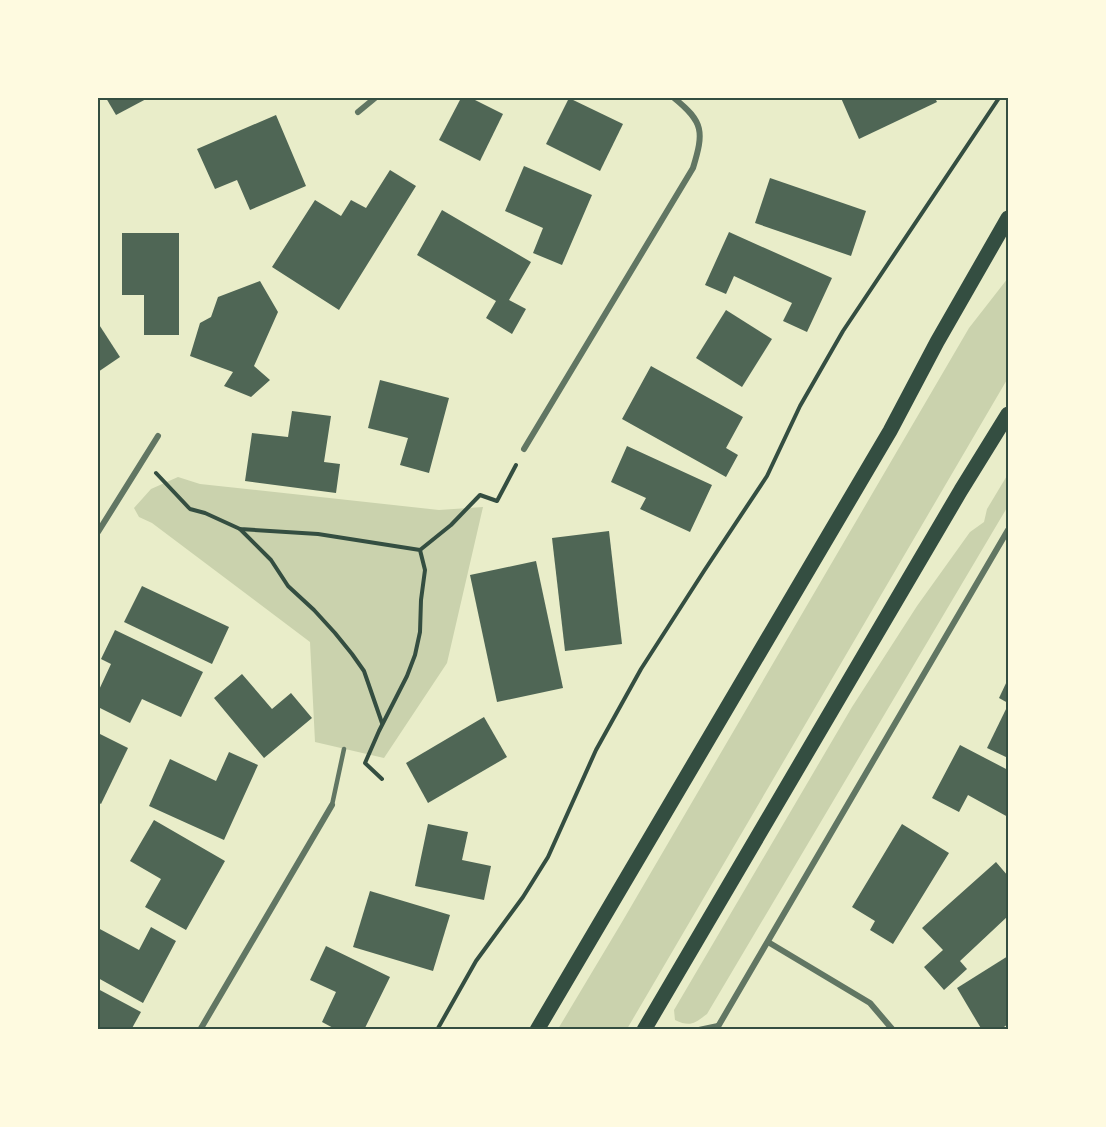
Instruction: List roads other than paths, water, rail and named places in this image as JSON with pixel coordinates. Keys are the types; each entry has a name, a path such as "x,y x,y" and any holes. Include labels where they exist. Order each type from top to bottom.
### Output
{"main road":[{"path":"537,1029 884,441 1008,218"},
{"path":"644,1029 1008,414"}],"street":[{"path":"358,112 375,98"},
{"path":"524,449 693,168 700,146 699,126 687,109 674,98"},
{"path":"98,532 158,436"},
{"path":"699,1029 717,1028 1008,530"},
{"path":"200,1029 332,805"},
{"path":"768,942 870,1003 893,1029"}],"lane":[{"path":"332,805 344,749"}]}
